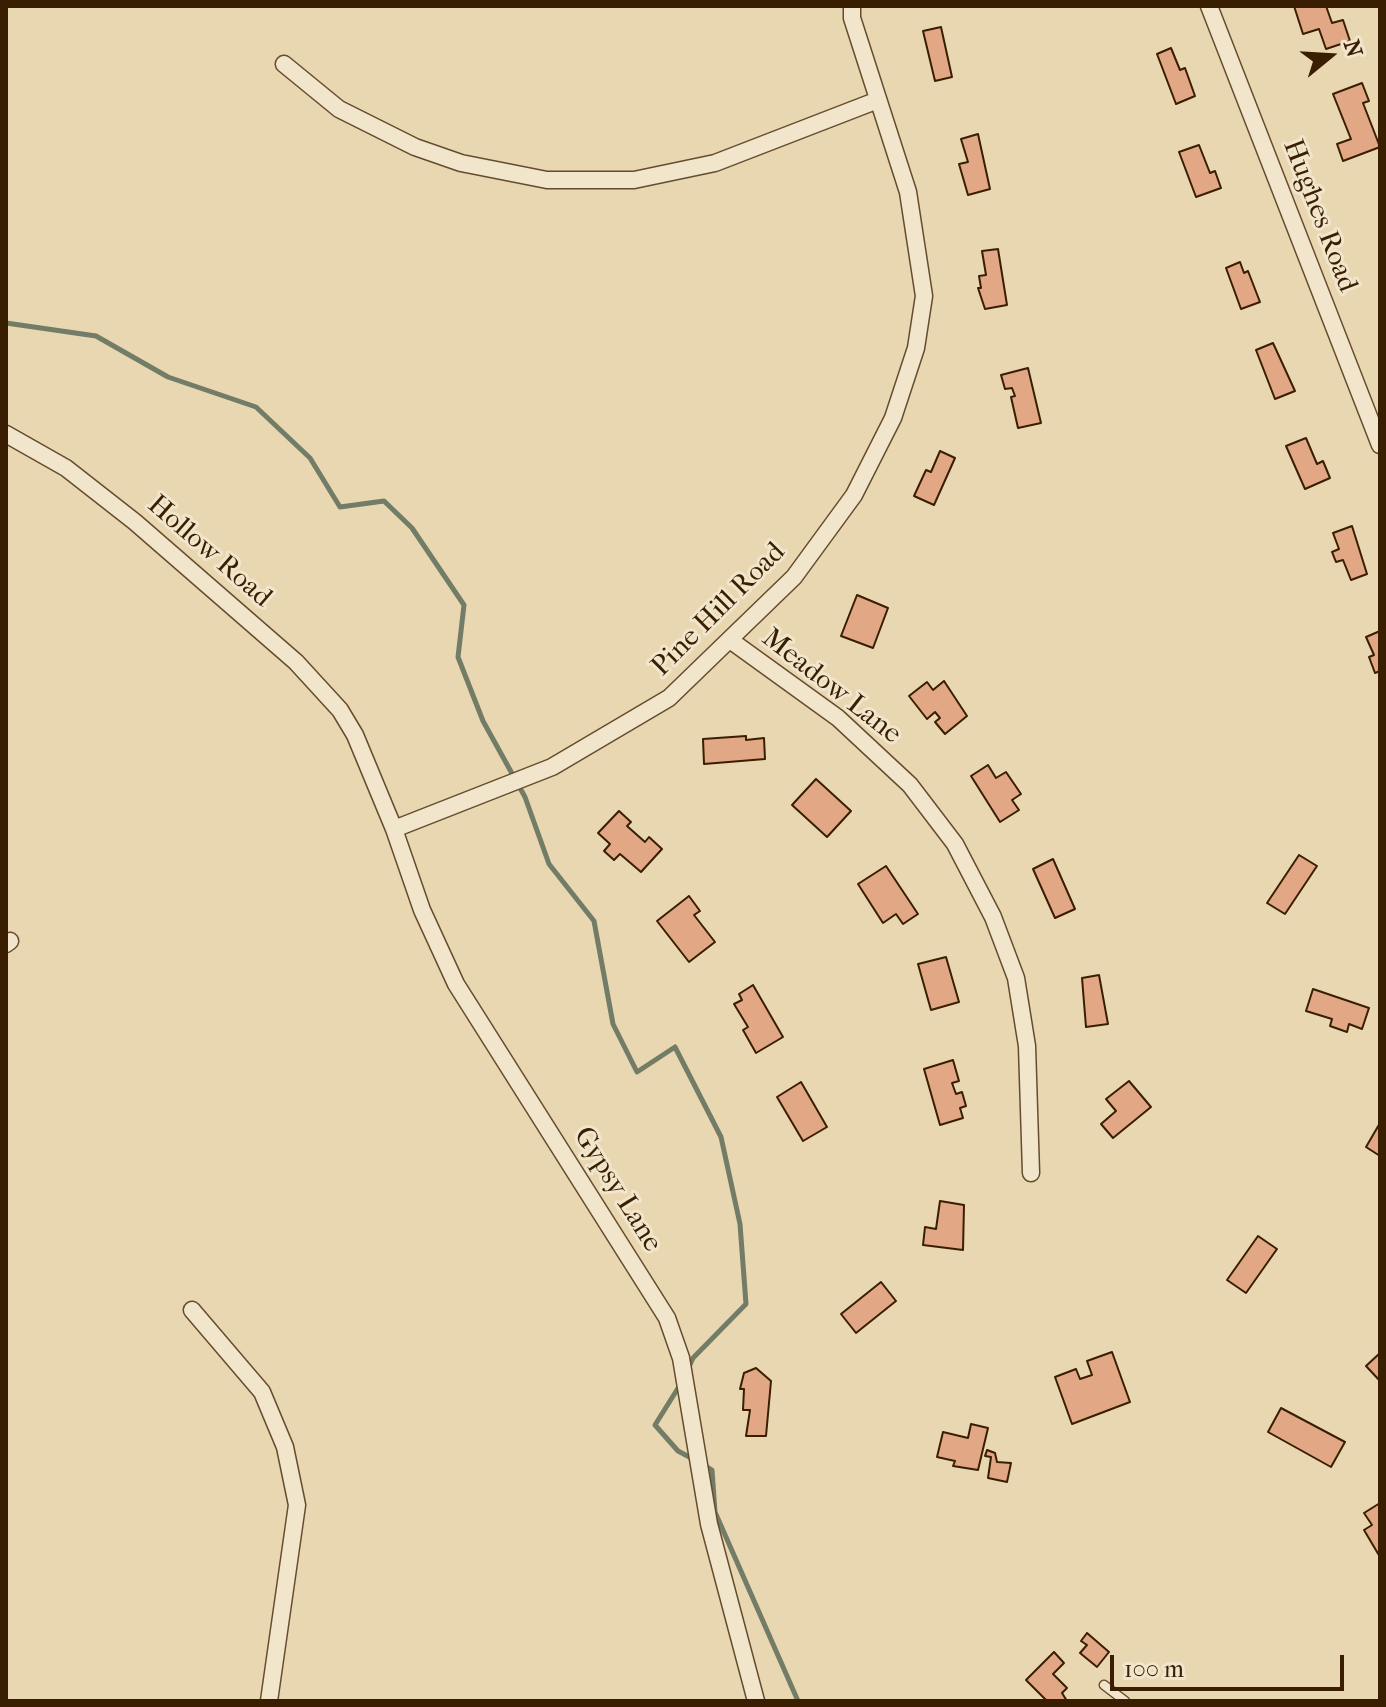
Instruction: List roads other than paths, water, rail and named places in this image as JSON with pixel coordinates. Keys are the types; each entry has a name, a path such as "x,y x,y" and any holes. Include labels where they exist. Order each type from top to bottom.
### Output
{"street":[{"name":"Pine Hill Road","path":"394,829 552,767 669,698 794,577 854,495 893,418 916,348 924,296 908,192 852,18 852,6"},
{"name":"Hughes Road","path":"1209,6 1380,445"},
{"path":"284,64 339,109 415,147 461,163 547,180 634,180 691,169 763,147 878,100"},
{"name":"Hollow Road","path":"6,434 66,468 135,522 296,662 340,710 355,735"},
{"name":"Meadow Lane","path":"730,640 838,718 910,785 955,844 993,917 1016,978 1027,1046 1031,1173"},
{"name":"Gypsy Lane","path":"355,735 394,829 422,910 456,984 667,1318 681,1358 709,1524 756,1701"},
{"path":"192,1310 262,1392 285,1447 297,1505 269,1701"}],"lane":[{"path":"1104,1685 1125,1701"}],"waterway":[{"path":"6,323 96,336 168,377 256,407 310,458 340,507 384,501 412,528 464,605 458,657 483,721 525,797 549,864 594,921 613,1024 637,1072 675,1047 721,1137 740,1224 746,1304 693,1358 688,1369"},
{"path":"680,1385 655,1425 678,1451 695,1460"},
{"path":"704,1465 712,1470 715,1512 798,1701"}]}
